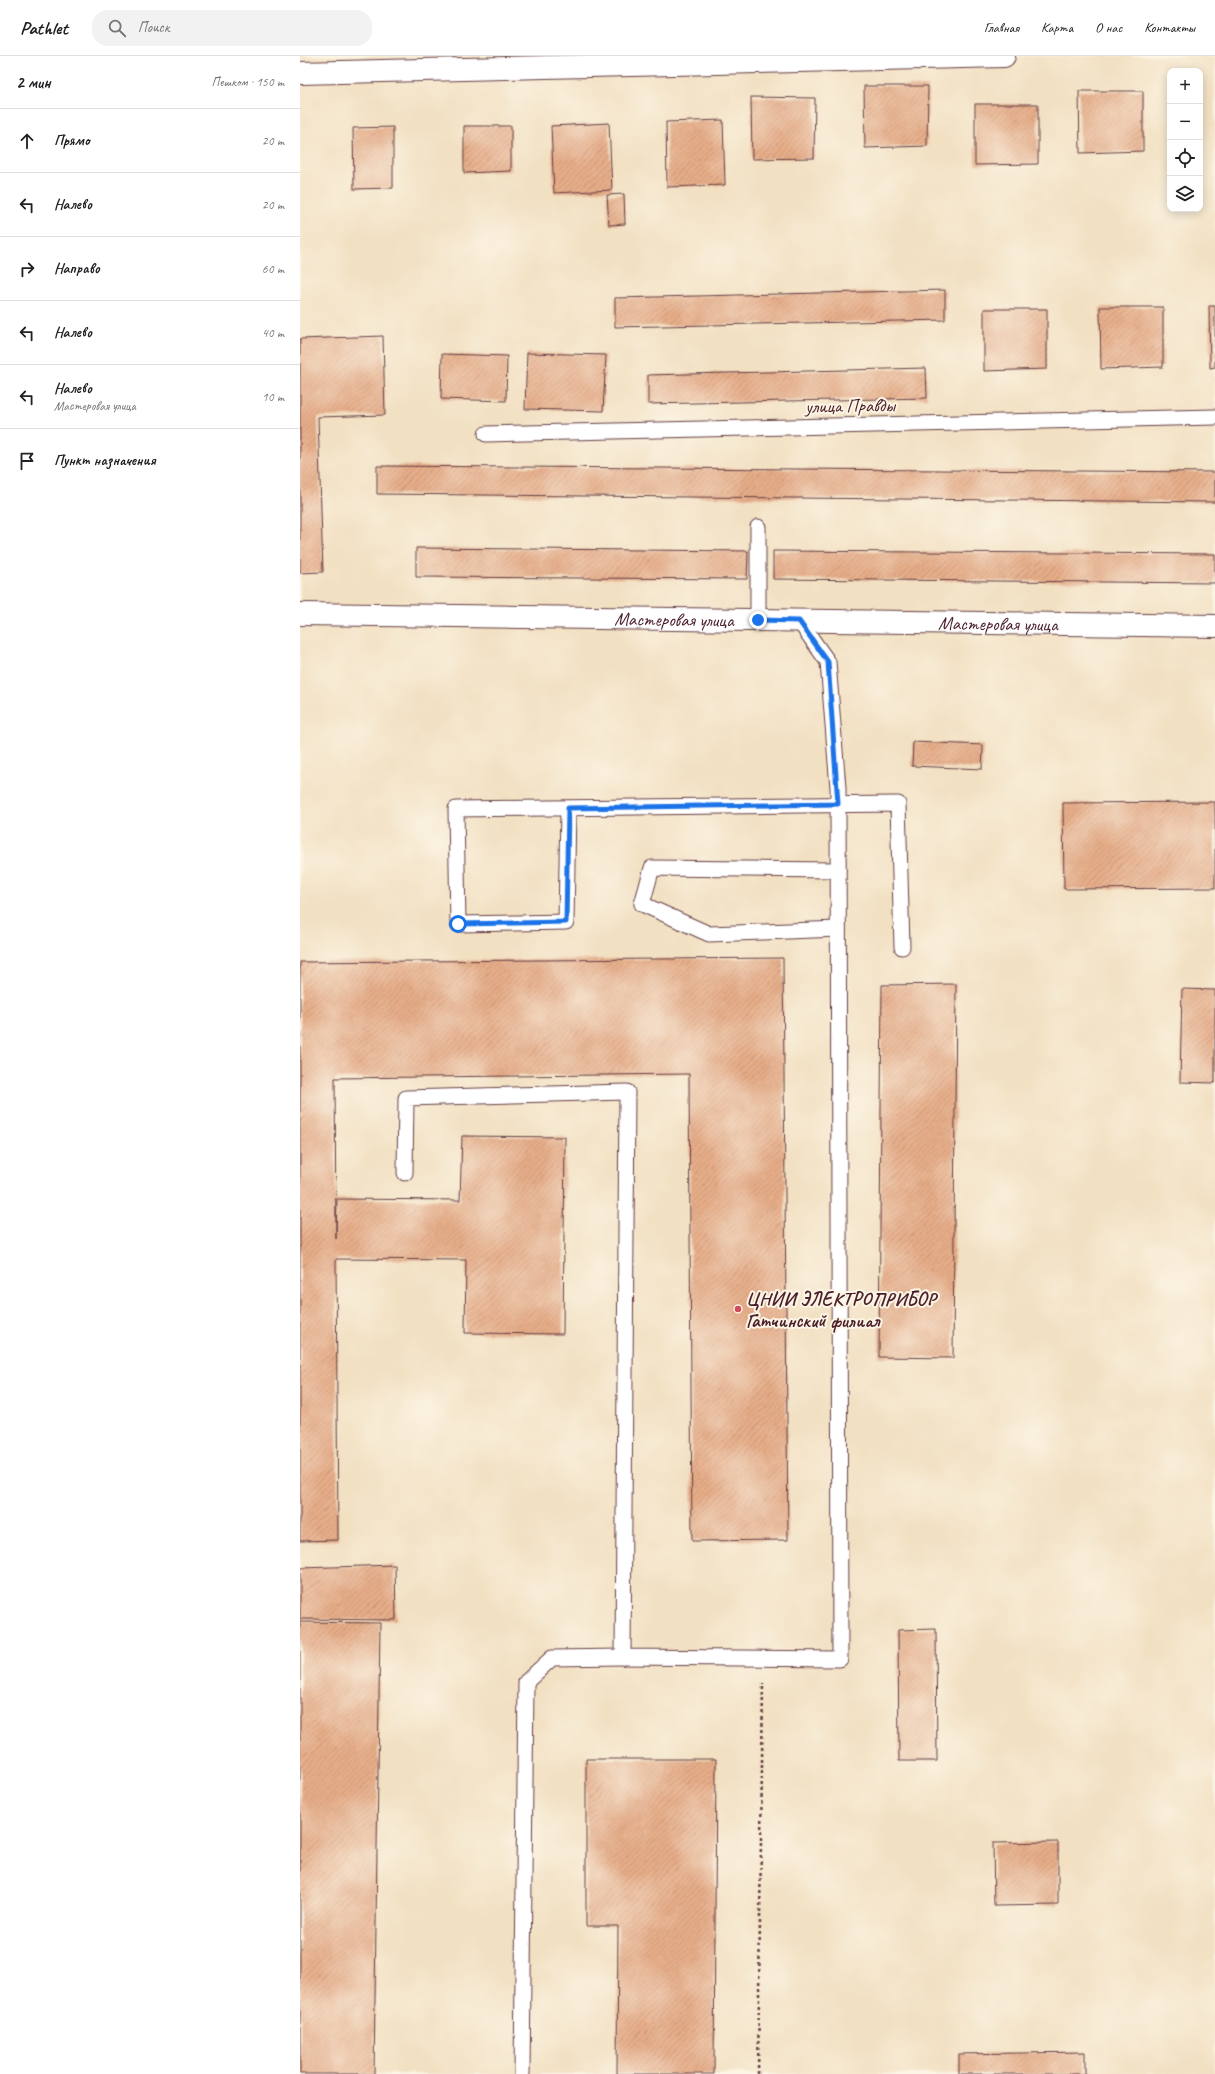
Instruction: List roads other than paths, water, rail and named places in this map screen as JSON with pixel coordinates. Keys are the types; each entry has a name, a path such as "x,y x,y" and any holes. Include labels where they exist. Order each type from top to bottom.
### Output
{"street":[{"path":"300,73 1004,56"},
{"name":"Мастеровая улица","path":"300,614 1215,626"}],"lane":[{"name":"улица Правды","path":"486,434 1215,417"},
{"path":"758,527 758,620"},
{"path":"522,2074 526,1682 552,1658 840,1658 838,804 828,662 799,621"},
{"path":"568,808 566,922 458,924 456,809 898,804 902,947"},
{"path":"838,870 652,868 642,904 709,934 838,929"},
{"path":"405,1173 406,1098 627,1092 623,1657"}],"place":[{"name":"ЦНИИ ЭЛЕКТРОПРИБОР Гатчинский филиал","path":"738,1309"}]}
